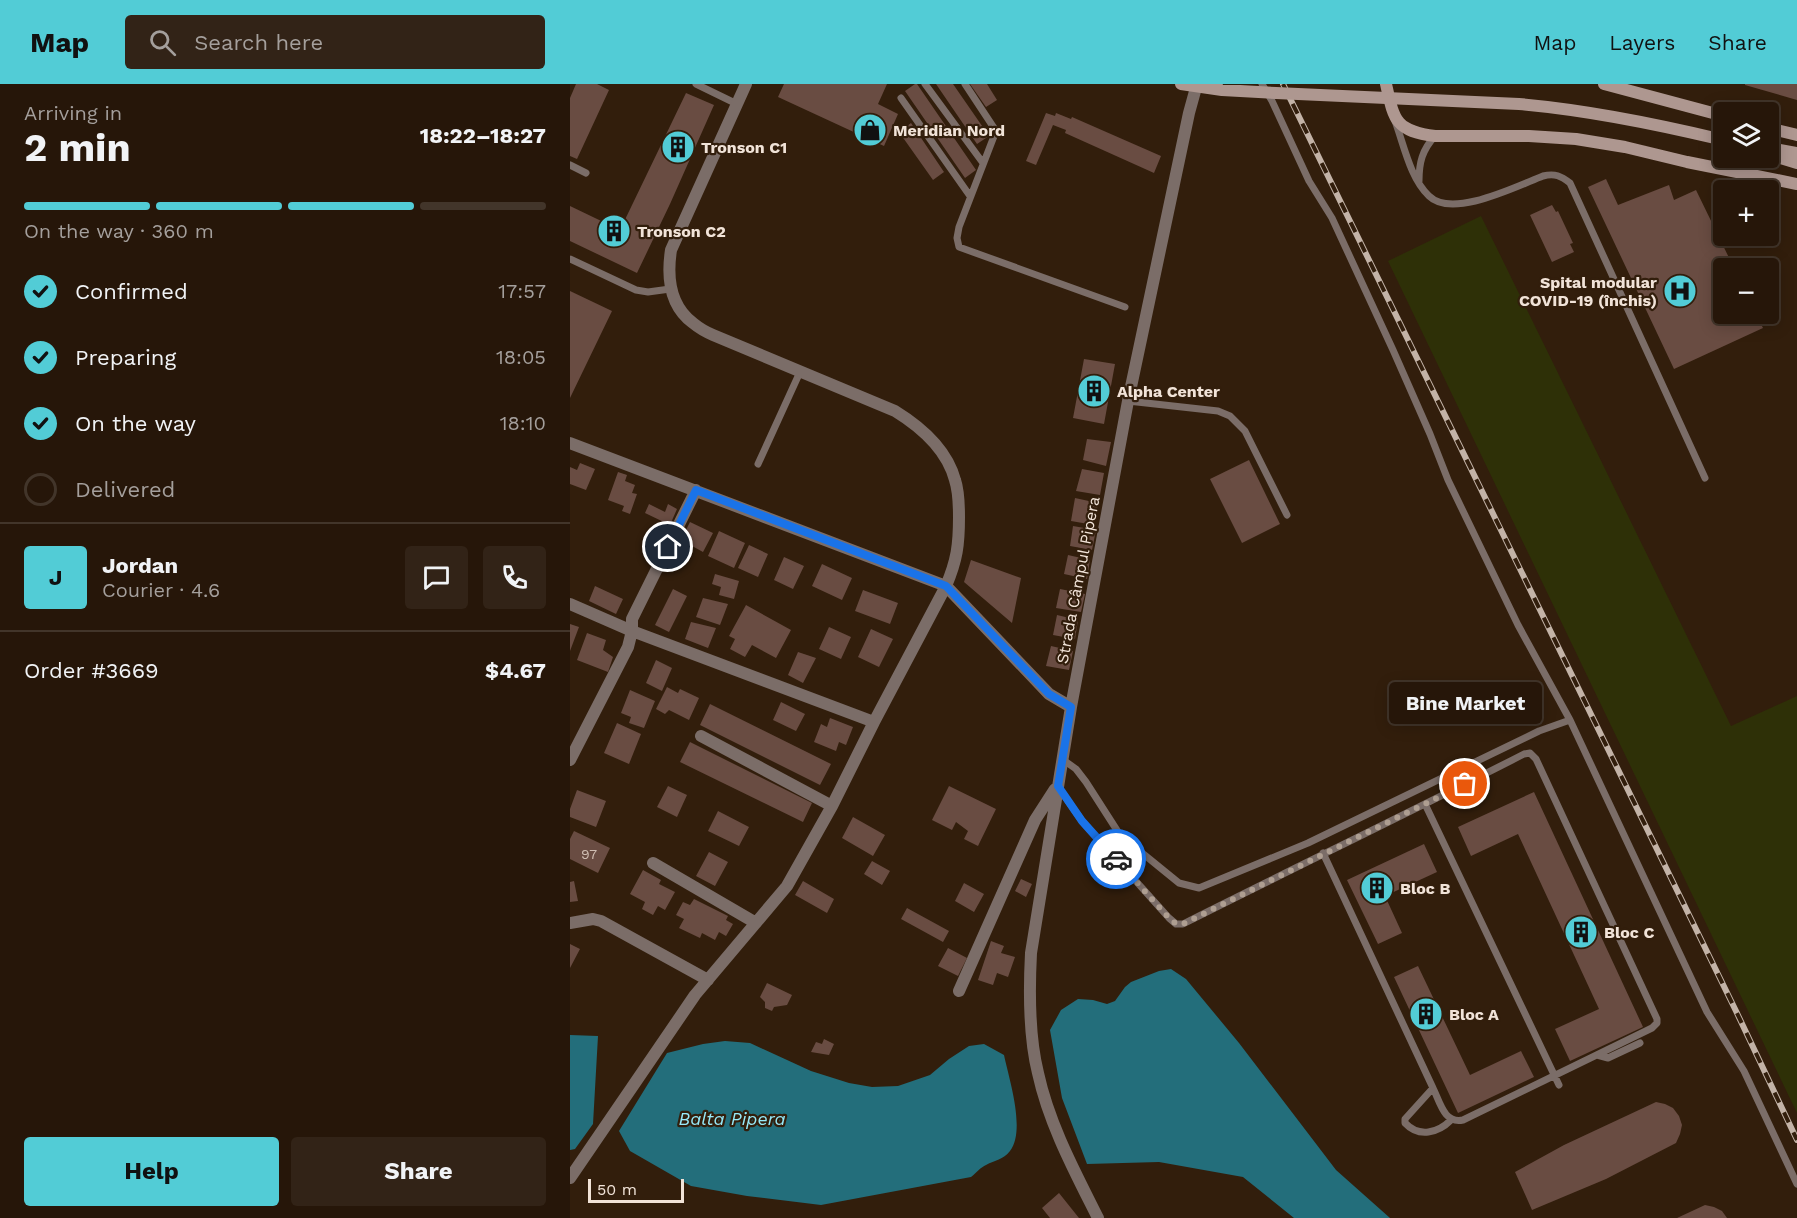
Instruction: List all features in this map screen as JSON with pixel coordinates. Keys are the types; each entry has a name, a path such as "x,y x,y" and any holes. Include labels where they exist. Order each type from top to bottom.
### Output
{"main road":[{"path":"1181,84 1222,90 1559,107 1628,118 1713,138"},
{"path":"1386,84 1393,116 1409,130 1424,135 1529,136 1576,140 1625,147 1797,184"},
{"path":"1604,84 1713,113"},
{"path":"1779,131 1797,135"},
{"path":"1779,150 1797,153"},
{"path":"1779,157 1797,163"}],"street":[{"path":"570,1178 671,1028 787,886 832,806 946,586 955,564 959,540 956,480 945,458 915,423 896,411 713,335 691,323 677,306 670,289 668,270 671,250 746,84"},
{"name":"Strada Câmpul Pipera","path":"1098,1218 1061,1142 1037,1072 1030,973 1062,759 1128,401 1197,84"},
{"path":"570,443 946,586 1049,694 1071,707"},
{"path":"570,760 628,647 632,619 696,490"},
{"path":"570,604 632,631 874,723"},
{"path":"702,736 832,806"},
{"path":"959,991 1035,819 1058,786"},
{"path":"653,863 756,923"},
{"path":"570,923 593,919 602,921 708,980"}],"lane":[{"path":"696,84 737,104"},
{"path":"925,84 983,163"},
{"path":"964,84 996,130 957,232 959,247 1125,306"},
{"path":"1262,84 1272,100 1309,181 1326,206 1430,434 1448,480 1518,625 1570,720 1707,1012 1744,1071 1797,1184"},
{"path":"901,98 970,196"},
{"path":"1393,116 1419,183 1431,199 1448,205 1476,201 1553,174 1570,183 1705,478"},
{"path":"1419,183 1422,155 1435,136"},
{"path":"570,165 586,173"},
{"path":"570,259 636,290 648,292 670,289"},
{"path":"758,464 800,372"},
{"path":"1128,401 1218,411 1230,416 1245,431 1287,515"},
{"path":"1062,759 1076,769 1086,782 1120,835 1179,883 1199,888 1308,843 1539,731 1570,720"},
{"path":"1058,786 1082,821 1169,918 1176,924 1183,924 1323,853 1530,753 1536,759 1658,1023 1652,1028 1463,1120 1451,1120 1433,1088 1323,853"},
{"path":"1425,804 1559,1085"},
{"path":"1597,1055 1608,1058 1640,1043"},
{"path":"1433,1088 1405,1119 1405,1123 1420,1133 1442,1129 1451,1120"}],"shaded area":[{"path":"1481,216 1731,726 1797,696 1797,1113 1388,261"}],"water":[{"path":"1171,969 1186,979 1239,1043 1336,1170 1390,1218 1294,1218 1243,1177 1159,1162 1087,1164 1062,1098 1050,1030 1061,1010 1078,999 1107,1004 1115,1001 1131,982 1159,971"},
{"path":"570,1035 598,1036 593,1124 575,1149 570,1150"},
{"name":"Balta Pipera","path":"725,1041 750,1043 811,1071 849,1083 872,1087 898,1086 930,1075 969,1046 984,1044 1004,1055 1015,1104 1017,1131 1015,1142 1005,1156 984,1166 971,1177 821,1205 691,1186 630,1151 619,1131 667,1053"}],"building":[{"path":"576,84 597,84 609,90 577,159 570,156 570,98"},
{"name":"Meridian Nord","path":"784,84 887,84 878,104 898,114 884,146 778,97"},
{"path":"915,84 976,170 965,178 905,91"},
{"path":"936,84 953,84 989,136 977,144"},
{"path":"970,84 987,84 997,100 986,107"},
{"path":"1797,84 1797,100 1745,85"},
{"path":"686,93 714,105 637,273 570,241 570,206 620,230"},
{"path":"1046,113 1055,116 1056,113 1071,119 1072,117 1161,156 1154,173 1065,133 1066,130 1053,125 1036,165 1026,161"},
{"path":"911,123 944,172 933,180 899,132"},
{"name":"Spital modular COVID-19 (închis)","path":"1606,179 1618,205 1669,185 1674,200 1696,190 1713,225 1713,246 1723,246 1729,258 1713,258 1713,324 1761,324 1763,328 1674,369 1588,187"},
{"path":"1552,205 1556,212 1558,211 1573,243 1570,244 1574,252 1552,262 1530,215"},
{"path":"570,291 612,311 570,398"},
{"name":"Alpha Center","path":"1084,359 1115,364 1104,424 1073,418"},
{"path":"1087,439 1111,442 1106,466 1083,460"},
{"path":"1249,460 1280,524 1242,543 1210,479"},
{"path":"580,463 595,469 586,490 570,484 570,467 577,470"},
{"path":"1082,469 1104,473 1100,495 1076,491"},
{"path":"618,472 627,475 625,481 635,485 632,493 637,494 630,514 622,511 624,506 608,500"},
{"path":"1075,498 1098,503 1094,525 1071,521"},
{"path":"649,504 665,512 668,504 677,509 670,525 645,513"},
{"path":"690,522 713,533 703,552 681,540"},
{"path":"1073,526 1096,530 1092,550 1070,546"},
{"path":"719,531 745,543 734,568 708,556"},
{"path":"749,545 768,554 758,577 738,568"},
{"path":"1068,555 1090,560 1087,579 1064,574"},
{"path":"784,557 804,566 793,589 774,580"},
{"path":"971,560 1021,578 1012,623 964,582"},
{"path":"822,564 852,578 842,600 812,586"},
{"path":"715,574 739,581 734,599 719,595 721,587 712,584"},
{"path":"595,586 623,599 616,614 589,601"},
{"path":"673,589 687,596 669,632 655,625"},
{"path":"1060,589 1085,594 1081,612 1056,608"},
{"path":"863,590 898,603 890,624 855,611"},
{"path":"703,598 728,604 720,625 696,617"},
{"path":"746,605 791,630 776,658 752,645 745,657 730,649 735,639 729,636"},
{"path":"1057,615 1078,620 1075,639 1053,635"},
{"path":"691,622 716,628 708,648 685,639"},
{"path":"570,624 579,627 570,651"},
{"path":"829,627 851,637 841,659 819,649"},
{"path":"871,629 893,639 879,667 858,657"},
{"path":"587,633 606,640 603,650 613,657 608,672 577,660"},
{"path":"1051,646 1073,651 1069,670 1046,666"},
{"path":"798,652 816,658 803,683 788,675"},
{"path":"656,660 672,668 662,691 646,683"},
{"path":"667,687 678,693 680,689 699,698 689,720 669,710 665,714 656,709"},
{"path":"630,690 655,701 644,728 629,723 631,717 621,713"},
{"path":"781,702 805,714 796,731 773,720"},
{"path":"710,704 831,764 820,785 700,725"},
{"path":"830,718 853,727 846,745 839,742 836,751 814,742 821,724 827,727"},
{"path":"617,723 641,734 629,764 604,753"},
{"path":"690,742 812,803 803,822 680,762"},
{"path":"668,786 687,795 677,817 657,807"},
{"path":"949,786 996,809 978,846 964,839 968,831 956,822 952,830 932,820"},
{"path":"577,790 606,801 596,827 570,817 570,809"},
{"name":"Bloc C","path":"1534,792 1643,1027 1570,1061 1555,1029 1599,1009 1518,834 1471,856 1458,827"},
{"path":"718,811 749,827 739,846 708,831"},
{"path":"853,817 885,835 873,856 842,838"},
{"path":"574,831 610,848 598,873 570,859 570,839"},
{"name":"Bloc B","path":"1424,844 1437,872 1385,896 1402,933 1378,944 1347,880"},
{"path":"709,852 728,862 715,886 696,876"},
{"path":"872,861 890,871 882,885 864,874"},
{"path":"643,870 661,880 659,884 675,892 665,910 658,906 653,915 642,909 645,902 630,894"},
{"path":"1021,879 1032,884 1026,897 1015,891"},
{"path":"574,881 578,901 570,902 570,882"},
{"path":"803,881 834,899 827,913 795,895"},
{"path":"964,883 984,894 974,912 955,901"},
{"path":"694,899 728,916 726,920 733,924 726,936 719,932 715,940 702,933 700,938 679,928 684,919 676,915 683,902 690,905"},
{"path":"907,908 949,931 943,942 901,919"},
{"path":"991,941 1004,946 1001,953 1015,957 1008,977 997,973 993,985 978,980"},
{"path":"570,944 580,949 570,968"},
{"path":"948,948 967,958 958,976 938,966"},
{"name":"Bloc A","path":"1418,966 1470,1075 1521,1051 1534,1077 1458,1113 1394,977"},
{"path":"767,983 792,995 787,1005 774,1007 772,1011 765,1008 765,1002 760,997"},
{"path":"824,1039 834,1044 829,1055 811,1052 816,1042 822,1044"},
{"path":"1656,1102 1673,1108 1679,1116 1682,1125 1676,1143 1606,1179 1532,1210 1515,1172 1564,1145"},
{"path":"1059,1193 1079,1218 1050,1218 1042,1208"},
{"path":"1705,1205 1722,1211 1727,1218 1677,1218"}],"railway":[{"path":"1283,84 1797,1140"}],"way so far":[{"path":"1116,859 1169,918 1176,924 1183,924 1465,784"}],"place":[{"name":"Meridian Nord","path":"870,130"},
{"name":"Tronson C1","path":"678,147"},
{"name":"Tronson C2","path":"614,231"},
{"name":"Spital modular COVID-19 (închis)","path":"1680,291"},
{"name":"Alpha Center","path":"1094,391"},
{"name":"Bine Market","path":"1465,784"},
{"name":"Bloc B","path":"1377,888"},
{"name":"Bloc C","path":"1581,932"},
{"name":"Bloc A","path":"1426,1014"}],"route":[{"path":"668,547 696,490 946,586 1049,694 1071,707 1058,786 1082,821 1116,859"}]}
